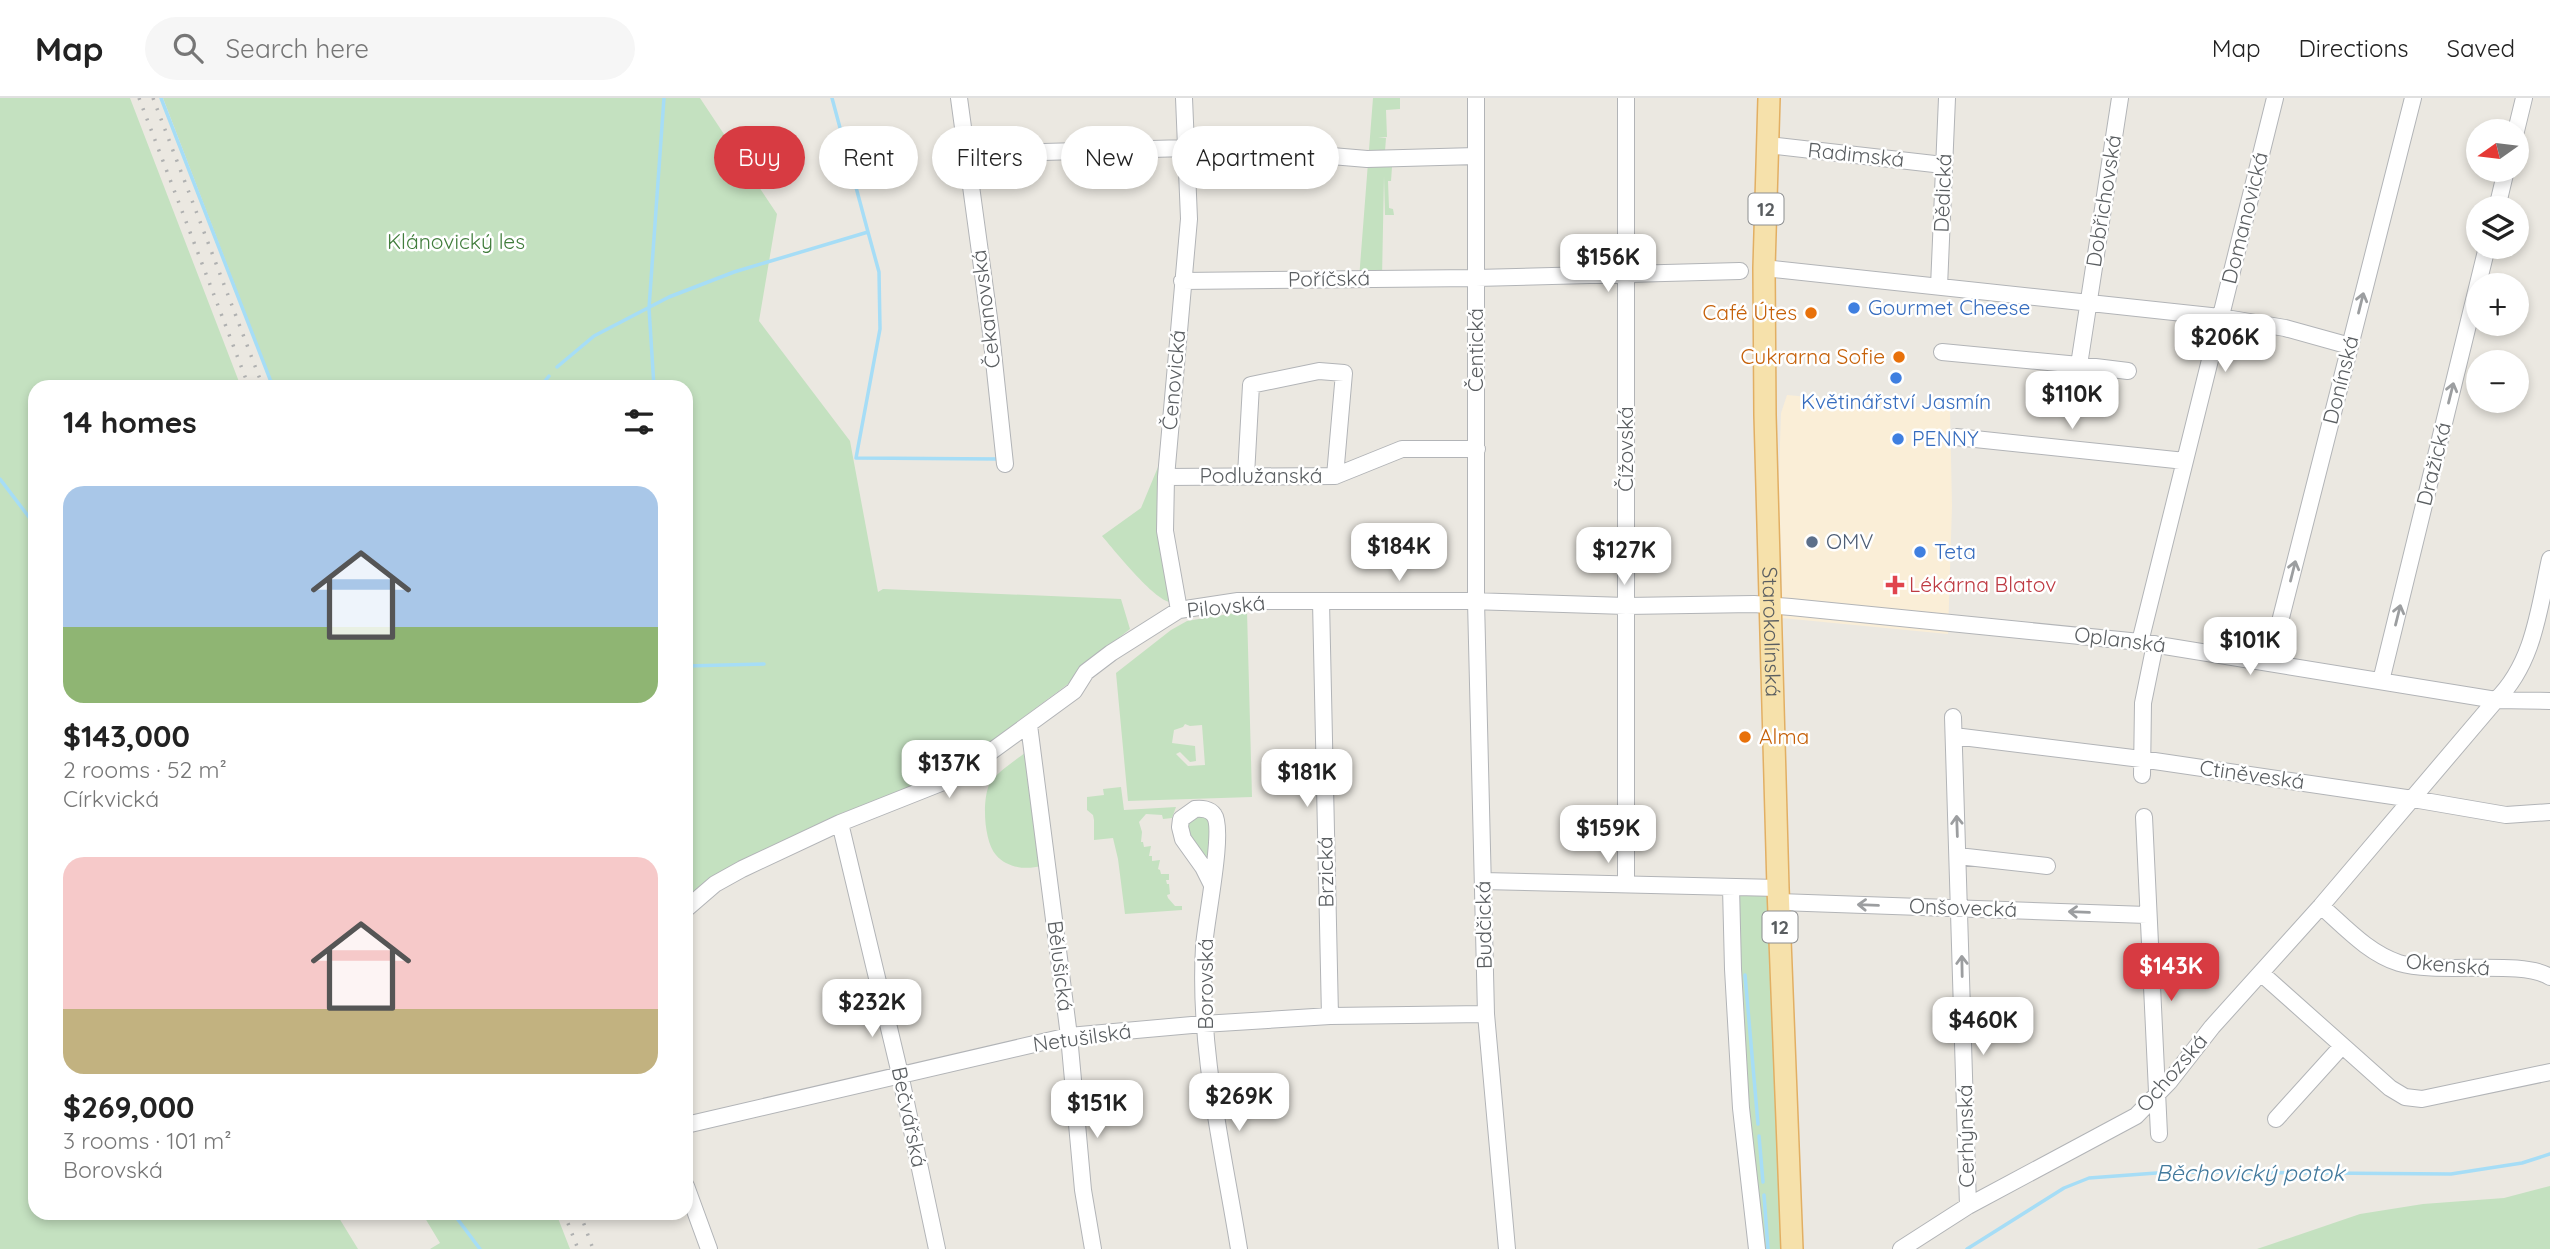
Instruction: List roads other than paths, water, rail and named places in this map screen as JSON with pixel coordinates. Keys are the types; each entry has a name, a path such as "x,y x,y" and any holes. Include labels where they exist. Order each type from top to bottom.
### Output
{"main road":[{"name":"Starokolínská","path":"1769,98 1764,268 1770,605 1792,1249"}],"street":[{"name":"Čekanovská","path":"959,98 962,126"},
{"name":"Čenovická","path":"1184,98 1185,126"},
{"name":"Čentická","path":"1476,98 1476,601"},
{"name":"Čížovská","path":"1626,98 1626,884"},
{"name":"Dědická","path":"1939,287 1947,98"},
{"name":"Dobřichovská","path":"2079,365 2120,98"},
{"name":"Domanovická","path":"2142,775 2147,643 2185,461 2275,98"},
{"name":"Donínská","path":"2270,661 2413,98"},
{"path":"2519,119 2524,98"},
{"name":"Radimská","path":"1768,145 1943,165"},
{"path":"1047,152 1172,148"},
{"path":"1339,157 1367,159 1476,156"},
{"name":"Čekanovská","path":"971,189 991,333 1005,464"},
{"name":"Čenovická","path":"1179,610 1164,531 1166,477 1189,219 1188,189"},
{"name":"Dražická","path":"2381,681 2484,259"},
{"path":"1764,268 2220,317 2285,328 2350,346"},
{"name":"Poříčská","path":"1182,281 1476,278 1740,271"},
{"path":"1942,352 2128,371"},
{"path":"1246,475 1251,385 1319,370 1344,373 1335,476"},
{"path":"1956,437 2185,461"},
{"name":"Podlužanská","path":"1166,477 1335,476 1402,449 1477,449"},
{"name":"Ochozská","path":"1901,1249 1968,1206 2136,1116 2157,1094 2511,685 2526,660 2550,559"},
{"name":"Pilovská","path":"693,903 715,884 741,869 840,822 956,777 1074,691 1086,673 1104,659 1179,610 1238,601 1770,605"},
{"name":"Brzická","path":"1321,601 1330,1016"},
{"name":"Budčická","path":"1476,601 1486,1014 1507,1249"},
{"name":"Oplanská","path":"1770,605 2147,643 2496,700 2550,701"},
{"name":"Cerhýnská","path":"1953,717 1961,908 1968,1206"},
{"name":"Bělušická","path":"1029,725 1069,1036 1083,1190 1093,1249"},
{"name":"Ctiněveská","path":"1954,736 2141,759 2506,815 2550,812"},
{"path":"2144,817 2159,1134"},
{"name":"Bečvářská","path":"840,822 900,1074 937,1249"},
{"path":"1958,856 2047,866"},
{"name":"Onšovecká","path":"1483,881 1731,887 1779,895 1961,908 2147,915"},
{"name":"Borovská","path":"1212,885 1204,946 1203,1024 1239,1249"},
{"path":"1731,887 1741,1108 1757,1249"},
{"name":"Okenská","path":"2321,906 2366,947 2399,963 2426,968 2525,970 2550,977"},
{"path":"2262,974 2390,1088 2405,1097 2422,1099 2550,1072"},
{"name":"Netušilská","path":"693,1123 1069,1036 1330,1016 1486,1014"},
{"path":"2276,1119 2342,1046"},
{"path":"693,1205 709,1249"}],"waterway":[{"path":"161,98 270,380"},
{"path":"654,380 649,308 664,98"},
{"path":"557,367 594,336 669,297 734,272 868,232 832,98"},
{"path":"868,232 879,272 880,329 856,458 1000,459"},
{"path":"546,380 549,376"},
{"path":"0,479 28,516"},
{"path":"693,666 764,664"},
{"path":"1745,975 1758,1124"},
{"path":"1759,1136 1763,1182"},
{"name":"Běchovický potok","path":"1967,1249 2064,1188 2089,1178 2170,1172 2451,1174 2522,1163 2550,1154"},
{"path":"1764,1195 1768,1249"},
{"path":"458,1220 480,1249"}],"railway":[{"path":"139,98 246,380"},
{"path":"153,98 260,380"},
{"path":"567,1220 578,1249"},
{"path":"583,1220 593,1249"}],"place":[{"name":"Gourmet Cheese","path":"1854,308"},
{"name":"Café Útes","path":"1811,313"},
{"name":"Cukrarna Sofie","path":"1899,357"},
{"name":"Květinářství Jasmín","path":"1896,378"},
{"name":"PENNY","path":"1898,439"},
{"name":"OMV","path":"1812,542"},
{"name":"Teta","path":"1920,552"},
{"name":"Lékárna Blatov","path":"1895,585"},
{"name":"Alma","path":"1745,737"}],"park label":[{"name":"Klánovický les","path":"456,242"}]}
